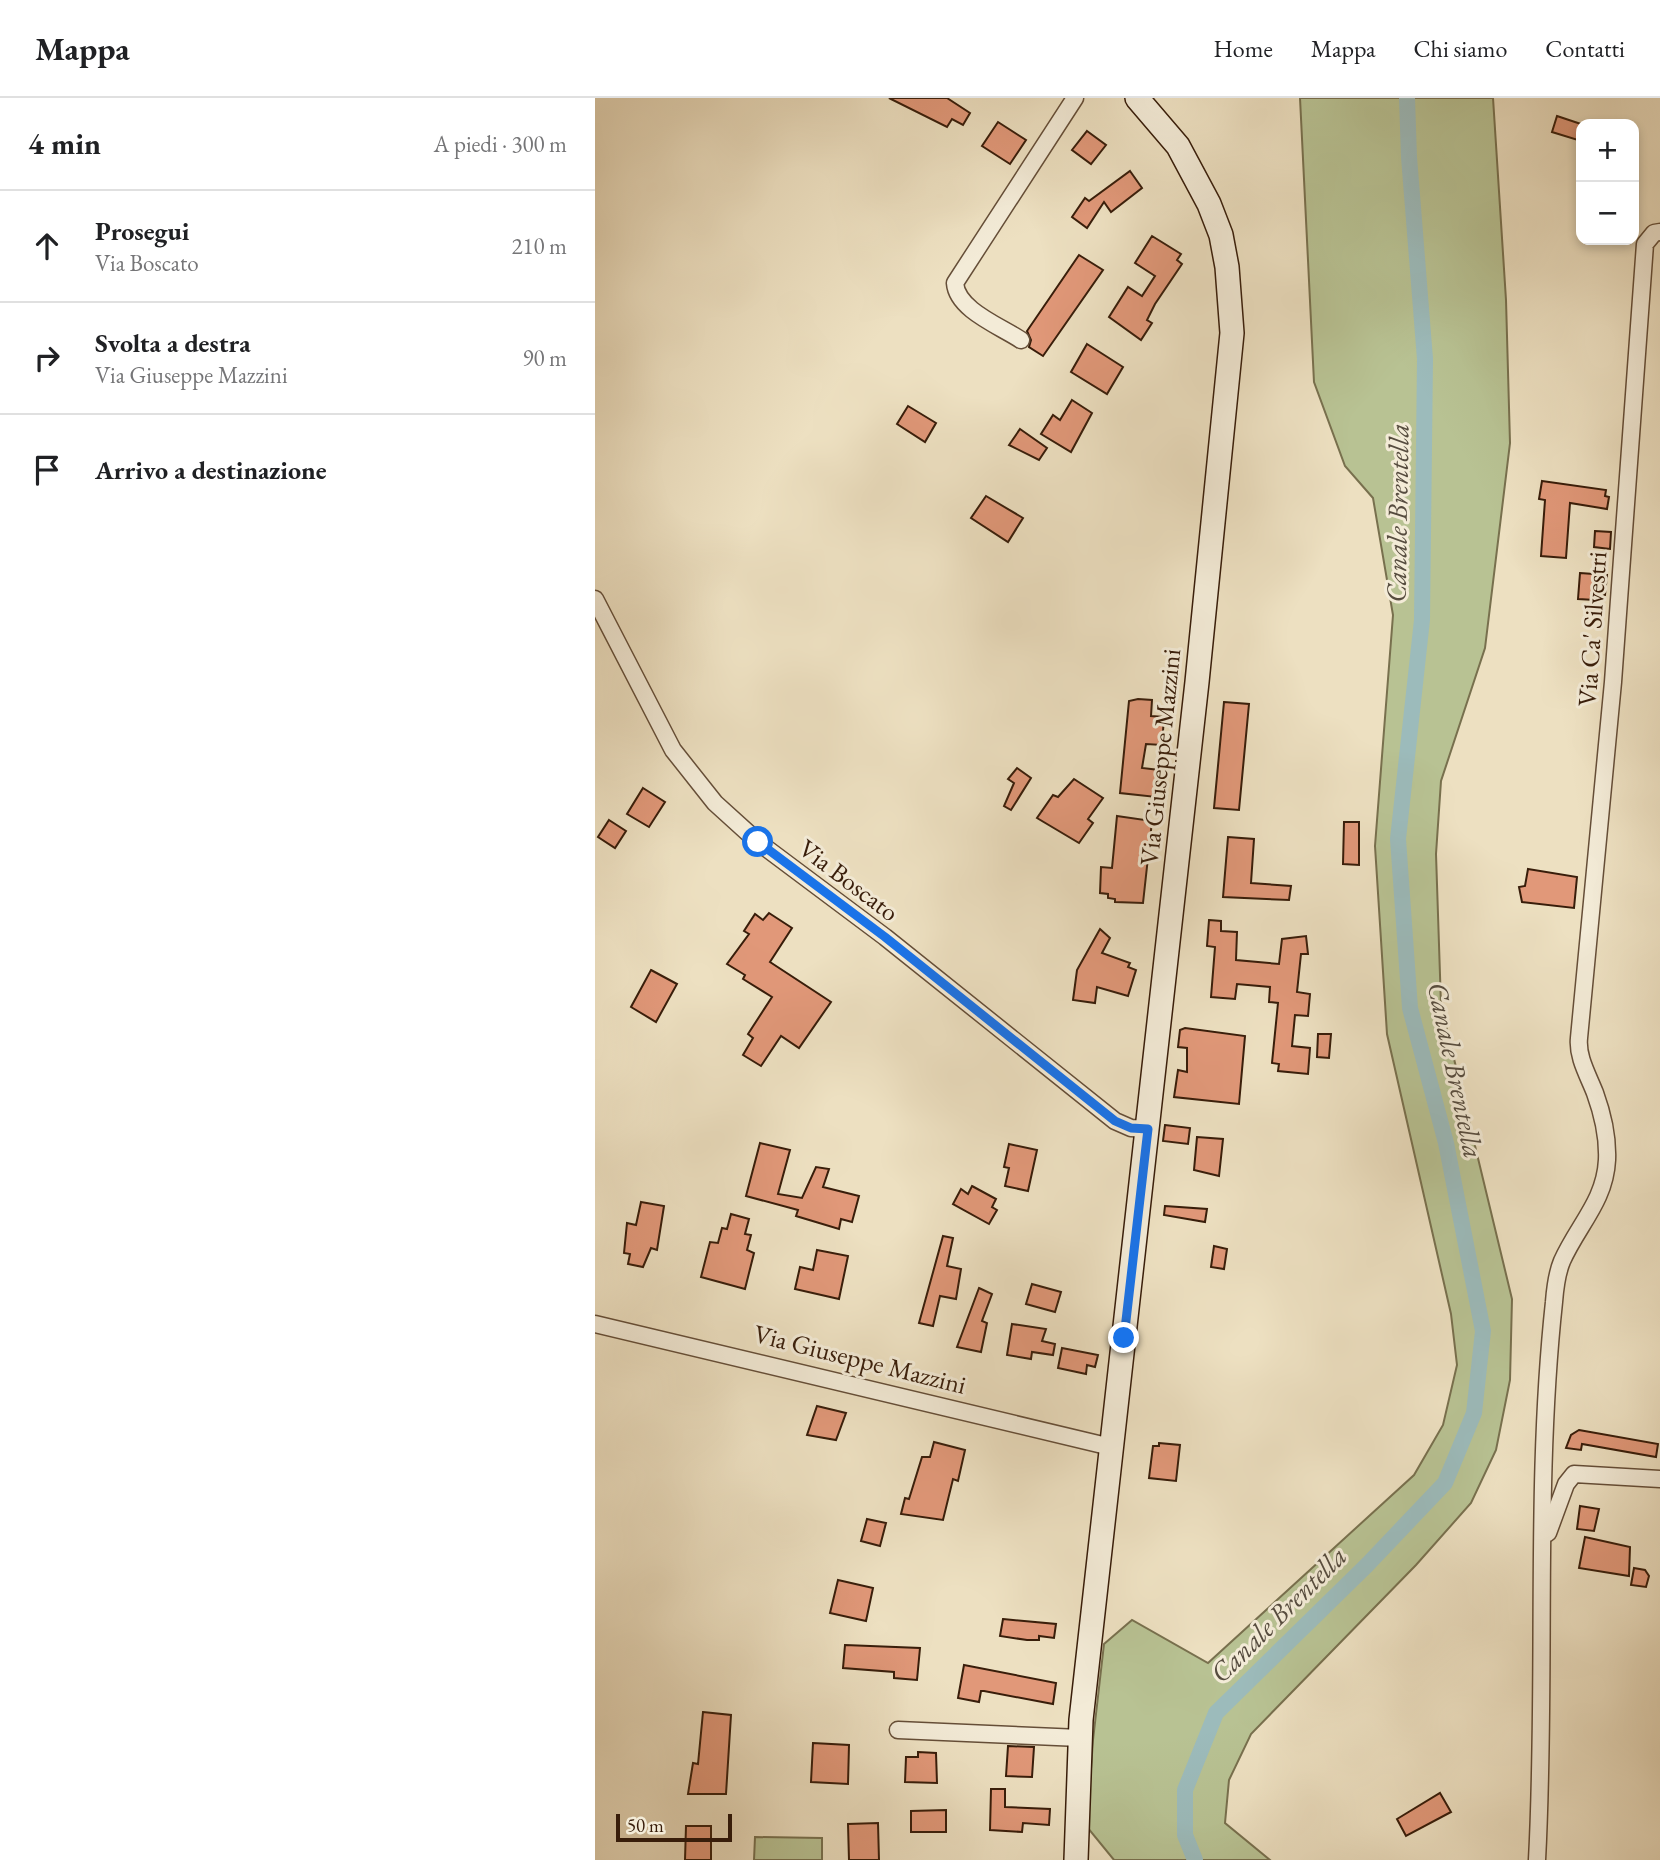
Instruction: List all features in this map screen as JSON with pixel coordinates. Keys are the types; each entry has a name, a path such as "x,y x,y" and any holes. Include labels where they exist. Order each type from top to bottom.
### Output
{"main road":[{"name":"Via Giuseppe Mazzini","path":"1076,1860 1080,1738 1148,1129 1232,332 1227,267 1221,235 1209,204 1178,146 1137,98"}],"street":[{"path":"1021,340 963,303 955,293 954,283 1075,98"},
{"name":"Via Ca' Silvestri","path":"1537,1860 1549,1379 1561,1263 1575,1236 1592,1214 1602,1190 1607,1161 1606,1130 1583,1065 1579,1038 1613,682 1645,244 1654,233 1660,232"},
{"name":"Via Boscato","path":"595,599 673,750 715,803 758,842 885,937 1115,1121 1131,1128 1148,1129"},
{"name":"Via Giuseppe Mazzini","path":"595,1324 1111,1447"},
{"path":"1544,1538 1566,1484 1574,1474 1660,1479"},
{"path":"898,1730 1080,1738"}],"green space":[{"path":"1300,98 1493,98 1506,300 1510,443 1485,648 1441,781 1436,854 1441,1005 1512,1299 1510,1380 1496,1450 1471,1503 1416,1565 1251,1734 1229,1780 1225,1823 1270,1860 1114,1860 1087,1827 1104,1644 1132,1620 1208,1663 1414,1475 1443,1425 1457,1365 1451,1314 1387,1034 1375,846 1393,615 1373,498 1345,466 1314,382"},
{"path":"755,1837 822,1838 822,1860 754,1860"}],"building":[{"path":"889,98 947,98 970,113 963,125 952,119 947,127"},
{"path":"1557,116 1576,122 1576,139 1552,132"},
{"path":"998,122 1026,140 1010,164 982,146"},
{"path":"1087,131 1106,145 1091,164 1072,150"},
{"path":"1130,171 1142,188 1111,212 1104,202 1087,228 1072,217 1085,198 1089,201"},
{"path":"1152,236 1181,254 1177,260 1182,264 1155,304 1147,320 1152,323 1141,340 1109,317 1128,287 1142,296 1155,276 1135,263"},
{"path":"1079,255 1103,270 1043,356 1029,347 1031,340 1027,331"},
{"path":"1087,344 1123,367 1107,394 1071,372"},
{"path":"1072,400 1092,413 1071,452 1041,434 1053,415 1060,420"},
{"path":"908,406 936,423 925,442 897,424"},
{"path":"1020,429 1047,448 1039,460 1009,445"},
{"path":"1542,481 1606,490 1605,496 1609,497 1607,509 1570,503 1566,558 1541,556 1545,500 1539,499"},
{"path":"986,496 1023,518 1008,542 971,518"},
{"path":"1595,531 1611,532 1610,549 1594,547"},
{"path":"1580,573 1607,575 1605,595 1596,594 1595,600 1578,599"},
{"path":"1152,700 1151,716 1164,717 1162,745 1146,744 1142,768 1159,770 1156,797 1120,793 1129,701"},
{"path":"1224,702 1249,704 1239,810 1214,808"},
{"path":"1017,768 1031,778 1011,810 1004,806 1014,783 1008,779"},
{"path":"1074,779 1103,798 1088,819 1093,823 1079,843 1037,818 1053,795 1058,797"},
{"path":"643,788 665,802 649,827 627,814"},
{"path":"1117,816 1152,821 1143,903 1115,902 1115,899 1108,898 1108,894 1100,893 1101,867 1112,868"},
{"path":"609,820 626,831 615,848 598,837"},
{"path":"1344,822 1359,822 1359,865 1343,864"},
{"path":"1228,837 1254,839 1251,883 1291,886 1289,900 1223,897"},
{"path":"1528,869 1577,877 1574,908 1522,902 1519,887 1525,886"},
{"path":"769,913 792,928 770,962 831,1002 799,1048 781,1036 761,1066 743,1055 753,1038 748,1034 772,997 743,979 745,975 727,964 749,934 744,931 755,914 763,920"},
{"path":"1209,920 1221,921 1221,931 1237,932 1236,960 1279,964 1282,939 1306,936 1308,954 1301,954 1297,992 1310,994 1308,1016 1295,1015 1292,1046 1310,1048 1308,1074 1278,1071 1279,1064 1272,1063 1278,1003 1269,1002 1270,987 1237,984 1235,999 1211,997 1215,947 1207,946"},
{"path":"1100,929 1110,938 1102,953 1130,963 1128,967 1136,970 1128,996 1097,987 1095,1003 1073,1000 1077,970"},
{"path":"651,970 677,984 656,1022 631,1007"},
{"path":"1185,1028 1245,1036 1239,1104 1174,1097 1178,1070 1187,1072 1187,1048 1178,1047 1180,1030"},
{"path":"1318,1034 1331,1034 1329,1058 1317,1057"},
{"path":"1165,1125 1190,1128 1188,1144 1163,1141"},
{"path":"1197,1137 1223,1139 1219,1176 1194,1170"},
{"path":"760,1143 790,1150 778,1194 802,1198 816,1167 829,1169 823,1187 859,1196 852,1222 841,1219 839,1229 796,1216 798,1210 746,1196"},
{"path":"1009,1144 1037,1150 1028,1191 1005,1186 1009,1168 1004,1167"},
{"path":"972,1186 996,1199 992,1207 997,1210 989,1224 953,1204 961,1189 968,1194"},
{"path":"641,1202 664,1206 657,1250 651,1248 643,1267 628,1264 630,1254 624,1253 627,1223 636,1225"},
{"path":"1165,1206 1207,1209 1205,1222 1164,1215"},
{"path":"731,1214 749,1219 745,1234 751,1235 747,1250 754,1253 745,1289 701,1277 710,1242 718,1243 722,1228 727,1229"},
{"path":"943,1236 953,1238 947,1266 961,1269 956,1299 940,1296 933,1326 919,1323"},
{"path":"1214,1246 1227,1249 1224,1269 1211,1267"},
{"path":"817,1250 848,1256 839,1299 795,1289 800,1267 813,1270"},
{"path":"1032,1284 1061,1292 1055,1312 1026,1304"},
{"path":"979,1288 992,1294 982,1321 987,1323 981,1352 957,1347"},
{"path":"1012,1324 1046,1329 1042,1341 1055,1344 1053,1355 1032,1352 1031,1359 1007,1355"},
{"path":"1062,1348 1098,1355 1095,1367 1087,1365 1086,1374 1058,1368"},
{"path":"817,1406 846,1413 836,1440 807,1435"},
{"path":"1579,1430 1658,1444 1656,1457 1582,1444 1581,1450 1566,1448 1571,1435"},
{"path":"934,1442 965,1450 958,1481 953,1479 943,1520 901,1514 905,1498 909,1499 922,1457 930,1457"},
{"path":"1159,1443 1180,1445 1176,1481 1149,1478 1153,1446 1159,1446"},
{"path":"1580,1506 1599,1509 1594,1531 1577,1529"},
{"path":"867,1519 886,1523 880,1546 861,1541"},
{"path":"1585,1537 1630,1547 1629,1576 1579,1568"},
{"path":"1634,1568 1645,1570 1649,1576 1646,1587 1631,1585"},
{"path":"838,1580 873,1588 866,1621 830,1613"},
{"path":"1003,1619 1056,1624 1054,1638 1039,1636 1039,1640 1027,1640 1000,1636"},
{"path":"845,1645 920,1648 917,1680 894,1678 894,1672 843,1668"},
{"path":"964,1665 1056,1683 1053,1704 984,1691 981,1691 979,1702 958,1698"},
{"path":"703,1712 731,1715 726,1794 688,1794 693,1763 698,1764"},
{"path":"813,1743 849,1745 848,1784 811,1782"},
{"path":"1008,1746 1034,1747 1032,1777 1006,1776"},
{"path":"918,1752 936,1753 937,1783 905,1782 906,1757 918,1757"},
{"path":"991,1789 1005,1789 1005,1807 1050,1809 1049,1825 1023,1823 1022,1832 990,1830"},
{"path":"1440,1793 1451,1812 1406,1836 1397,1819"},
{"path":"946,1810 946,1832 911,1832 911,1811"},
{"path":"878,1823 879,1860 849,1860 848,1824"},
{"path":"686,1826 711,1826 711,1860 685,1860"}],"waterway":[{"name":"Canale Brentella","path":"1195,1860 1185,1835 1185,1790 1216,1713 1367,1565 1445,1483 1474,1413 1483,1331 1446,1143 1410,1008 1398,839 1422,620 1425,359 1407,98"}],"route":[{"path":"758,842 885,937 1115,1121 1131,1128 1148,1129 1124,1338"}]}
